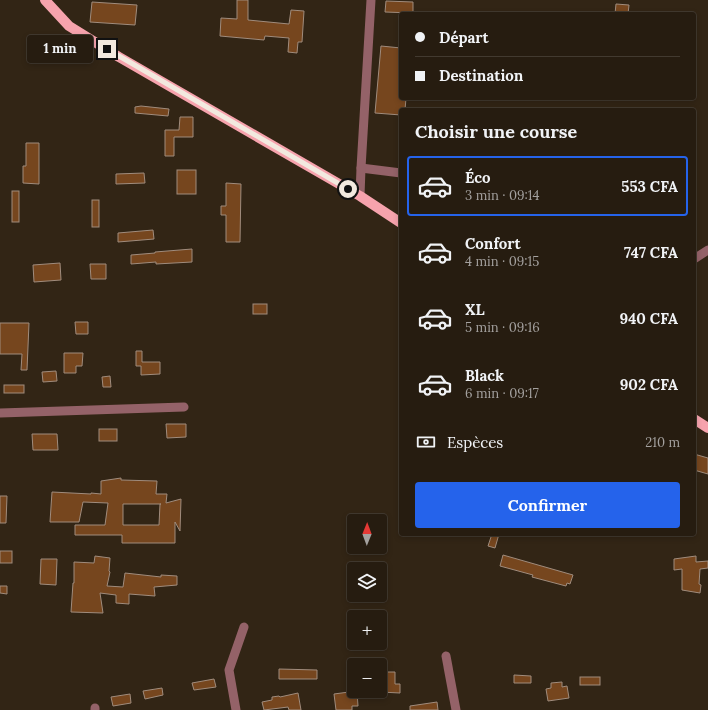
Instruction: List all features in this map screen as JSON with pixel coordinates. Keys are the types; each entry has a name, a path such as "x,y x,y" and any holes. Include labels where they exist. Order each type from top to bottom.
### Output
{"main road":[{"path":"45,0 69,26 88,38 360,196 399,222"},
{"path":"696,420 708,428"}],"street":[{"path":"360,196 360,168 371,0"},
{"path":"360,168 399,172"},
{"path":"696,258 708,250"},
{"path":"0,413 184,407"},
{"path":"236,710 229,670 244,627"},
{"path":"446,656 456,710"}],"building":[{"path":"237,0 248,0 248,20 289,24 291,10 304,11 302,42 298,42 297,53 288,52 289,38 265,36 264,40 220,36 221,18 237,19"},
{"path":"386,1 413,2 413,12 385,12"},
{"path":"92,2 137,5 135,25 90,22"},
{"path":"616,4 629,5 628,12 615,12"},
{"path":"381,46 399,48 399,100 406,100 405,108 399,108 399,115 375,113"},
{"path":"141,106 169,109 168,116 135,113 135,107"},
{"path":"180,117 193,117 193,137 174,137 174,156 165,156 165,130 179,130"},
{"path":"26,143 39,143 39,184 23,183 23,166 26,166"},
{"path":"177,170 196,170 196,194 177,194"},
{"path":"144,173 145,183 116,184 116,174"},
{"path":"226,183 241,184 240,242 226,242 226,215 221,215 221,206 226,206"},
{"path":"12,191 19,191 19,222 12,222"},
{"path":"92,200 99,200 99,227 92,227"},
{"path":"153,230 154,239 118,242 118,233"},
{"path":"192,249 192,262 131,264 131,255"},
{"path":"60,263 61,280 34,282 33,265"},
{"path":"90,264 106,264 106,279 91,279"},
{"path":"253,304 267,304 267,314 253,314"},
{"path":"75,322 88,322 88,334 76,334"},
{"path":"0,323 29,323 27,370 21,370 22,354 0,354"},
{"path":"136,351 142,351 142,362 160,362 160,374 141,375 141,366 136,366"},
{"path":"64,353 83,353 82,366 76,366 76,373 64,373"},
{"path":"56,371 57,381 43,382 42,372"},
{"path":"110,376 111,387 103,387 102,377"},
{"path":"4,385 24,385 24,393 4,393"},
{"path":"166,424 186,424 186,437 167,438"},
{"path":"99,429 117,429 117,441 99,441"},
{"path":"32,434 57,434 58,450 33,450"},
{"path":"696,455 708,458 708,474 696,471"},
{"path":"121,478 121,480 157,481 156,494 167,494 166,503 181,499 180,531 175,522 175,543 122,543 122,535 75,535 75,525 105,525 108,503 83,502 79,522 50,522 52,492 101,494 101,481","holes":["123,504 160,504 159,525 123,525"]},
{"path":"0,496 7,496 6,523 0,523"},
{"path":"491,536 498,536 495,548 488,546"},
{"path":"0,551 12,551 12,563 0,563"},
{"path":"503,555 573,575 570,584 567,583 566,586 532,577 533,575 500,566"},
{"path":"95,556 110,558 110,572 107,586 123,587 125,573 161,577 161,575 177,576 177,585 154,587 155,596 129,594 129,604 116,603 116,595 100,593 103,613 71,612 74,583 74,562 94,563"},
{"path":"696,556 696,562 708,561 708,568 700,569 700,593 682,590 682,569 674,570 674,559"},
{"path":"41,559 57,559 56,585 40,584"},
{"path":"0,586 7,586 7,594 0,593"},
{"path":"279,669 317,670 317,679 279,679"},
{"path":"387,672 395,672 395,684 400,684 400,693 387,692"},
{"path":"514,675 531,676 531,683 514,683"},
{"path":"580,677 600,677 600,685 580,685"},
{"path":"214,679 216,687 194,690 192,683"},
{"path":"562,682 562,687 567,686 569,698 548,701 546,689 551,688 551,683"},
{"path":"162,688 163,695 145,699 143,691"},
{"path":"347,692 347,698 357,698 358,706 352,706 352,710 336,710 334,694"},
{"path":"298,693 301,710 289,710 288,707 264,710 262,702 272,700 272,697 280,697"},
{"path":"130,694 131,703 113,706 111,697"},
{"path":"437,702 438,710 410,710 410,706"}],"route":[{"path":"107,49 348,189"}]}
